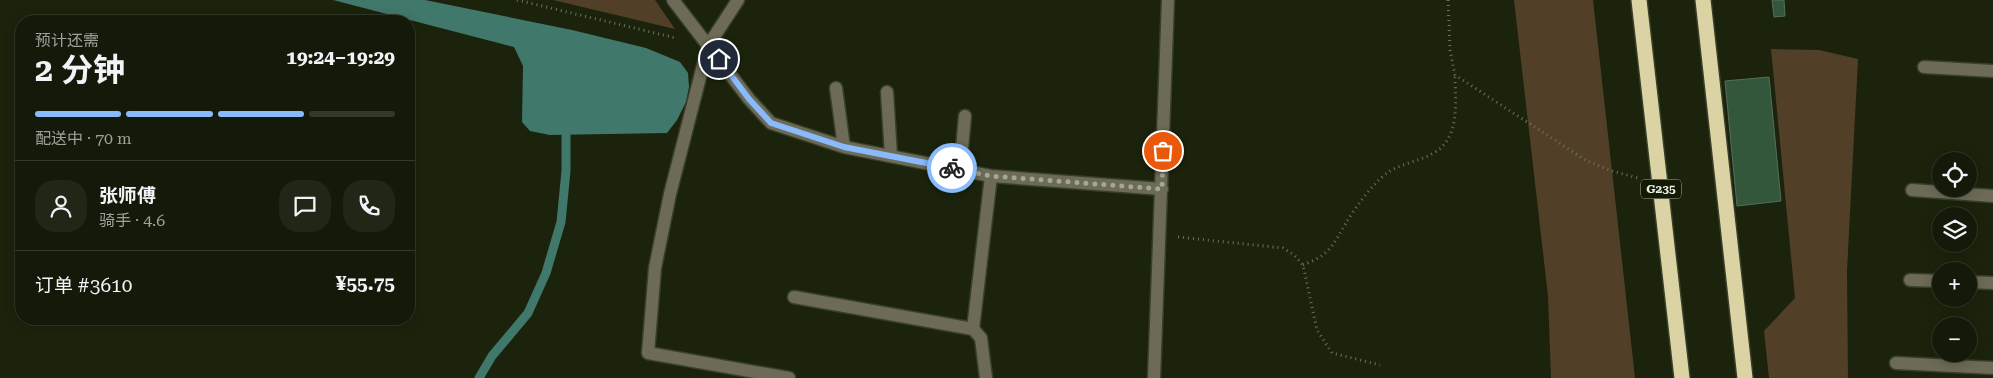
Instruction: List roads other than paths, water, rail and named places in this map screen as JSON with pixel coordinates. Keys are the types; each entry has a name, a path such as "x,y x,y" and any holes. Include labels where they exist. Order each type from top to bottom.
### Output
{"highway":[{"name":"G235","path":"1639,0 1682,378"},
{"path":"1703,0 1745,378"}],"street":[{"path":"673,0 749,99 771,123 844,147 991,176 1162,189"},
{"path":"738,0 708,46 670,194 655,268 648,353 789,378"},
{"path":"1154,378 1168,0"},
{"path":"1924,67 1993,71"},
{"path":"836,88 844,147"},
{"path":"887,92 891,156"},
{"path":"960,170 965,116"},
{"path":"973,329 991,176"},
{"path":"1912,190 1993,196"},
{"path":"1910,280 1932,281"},
{"path":"1977,282 1993,283"},
{"path":"794,297 973,329 981,338 986,378"},
{"path":"1896,363 1993,368"}],"water":[{"path":"333,0 425,0 572,30 646,48 680,62 688,73 689,87 686,102 677,120 667,133 550,135 530,131 522,122 523,66 514,47 415,21 415,15 391,15"}],"waterway":[{"path":"479,378 492,356 528,313 546,273 561,222 566,171 566,135"}]}
